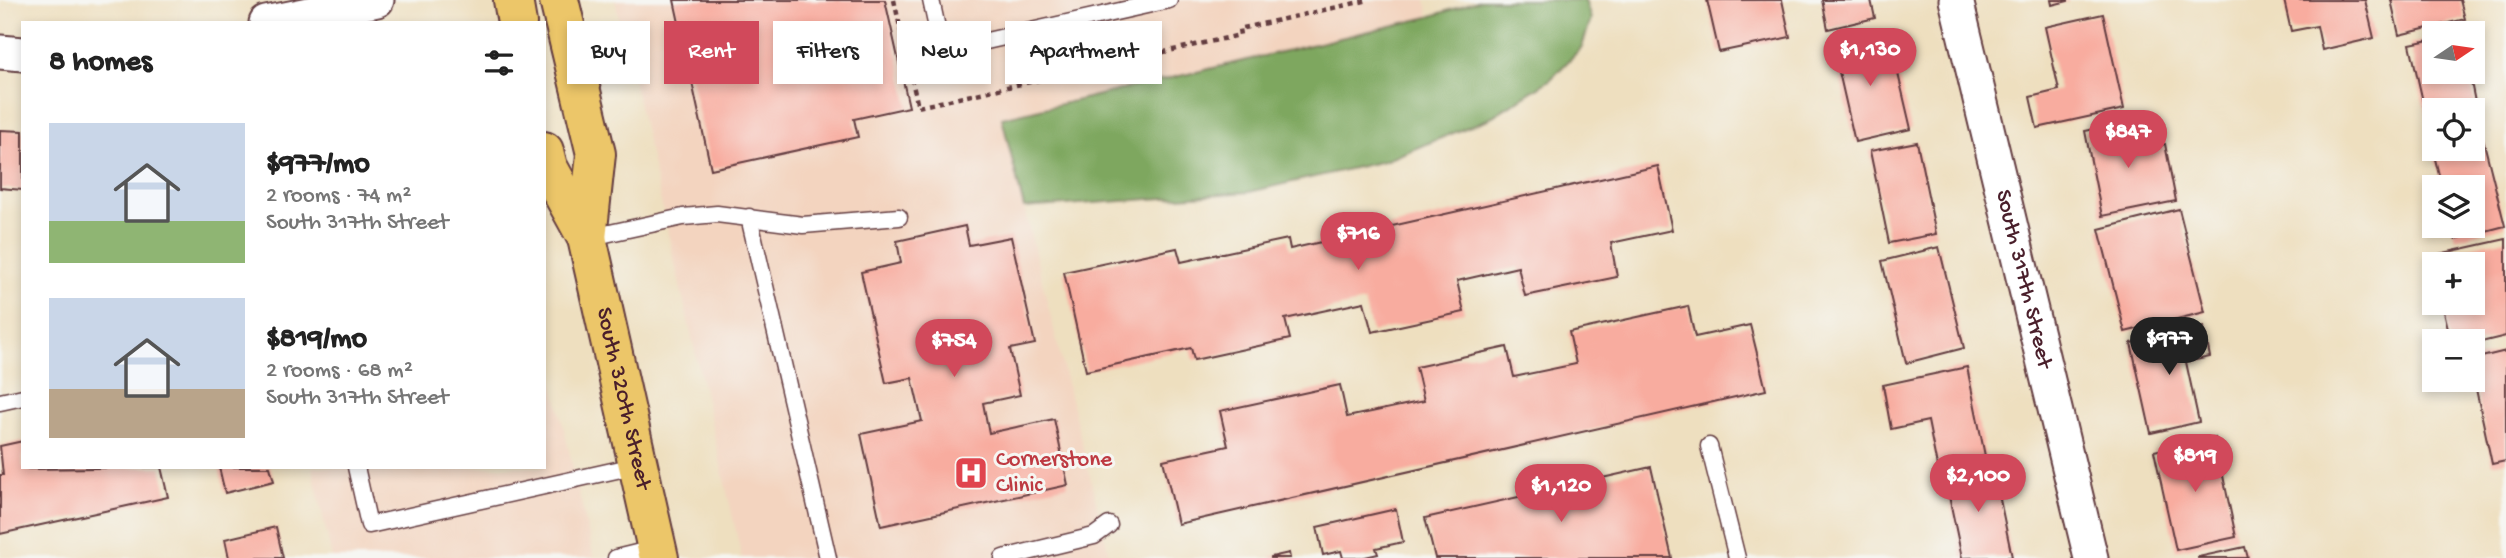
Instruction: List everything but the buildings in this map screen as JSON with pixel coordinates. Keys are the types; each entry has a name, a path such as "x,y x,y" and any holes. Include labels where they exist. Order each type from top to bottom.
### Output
{"main road":[{"path":"513,0 517,21"},
{"path":"539,0 548,21 555,50 589,225"},
{"name":"South 320th Street","path":"559,0 596,154 589,225 658,553"},
{"name":"South 320th Street","path":"546,159 548,167 589,225"}],"street":[{"path":"266,0 269,21"},
{"path":"274,21 377,0"},
{"name":"South 317th Street","path":"1956,0 2091,558"},
{"path":"0,52 21,54"}],"lane":[{"path":"931,0 942,51 1169,0"},
{"path":"589,225 717,214 803,225 899,217"},
{"path":"750,217 828,558"},
{"path":"0,402 21,397"},
{"path":"1709,446 1737,558"},
{"path":"356,469 369,525 639,465"},
{"path":"1003,558 1094,536 1109,525"},
{"path":"616,558 658,553"}],"path":[{"path":"894,0 918,107 1240,35 1239,29 1369,0"}],"shaded area":[{"path":"615,0 1426,0 1429,17 1162,80 1162,21 1005,21 1005,84 1146,84 1002,118 1110,558 742,558 634,84 650,84 650,21 620,21"},
{"path":"546,352 594,558 332,558 312,469 546,469"}],"green space":[{"path":"1480,0 1585,0 1591,19 1582,47 1551,79 1488,119 1384,161 1249,192 1024,208 1002,118 1146,84 1162,84 1162,80 1429,17"}],"place":[{"name":"Cornerstone Clinic","path":"971,473"}]}
